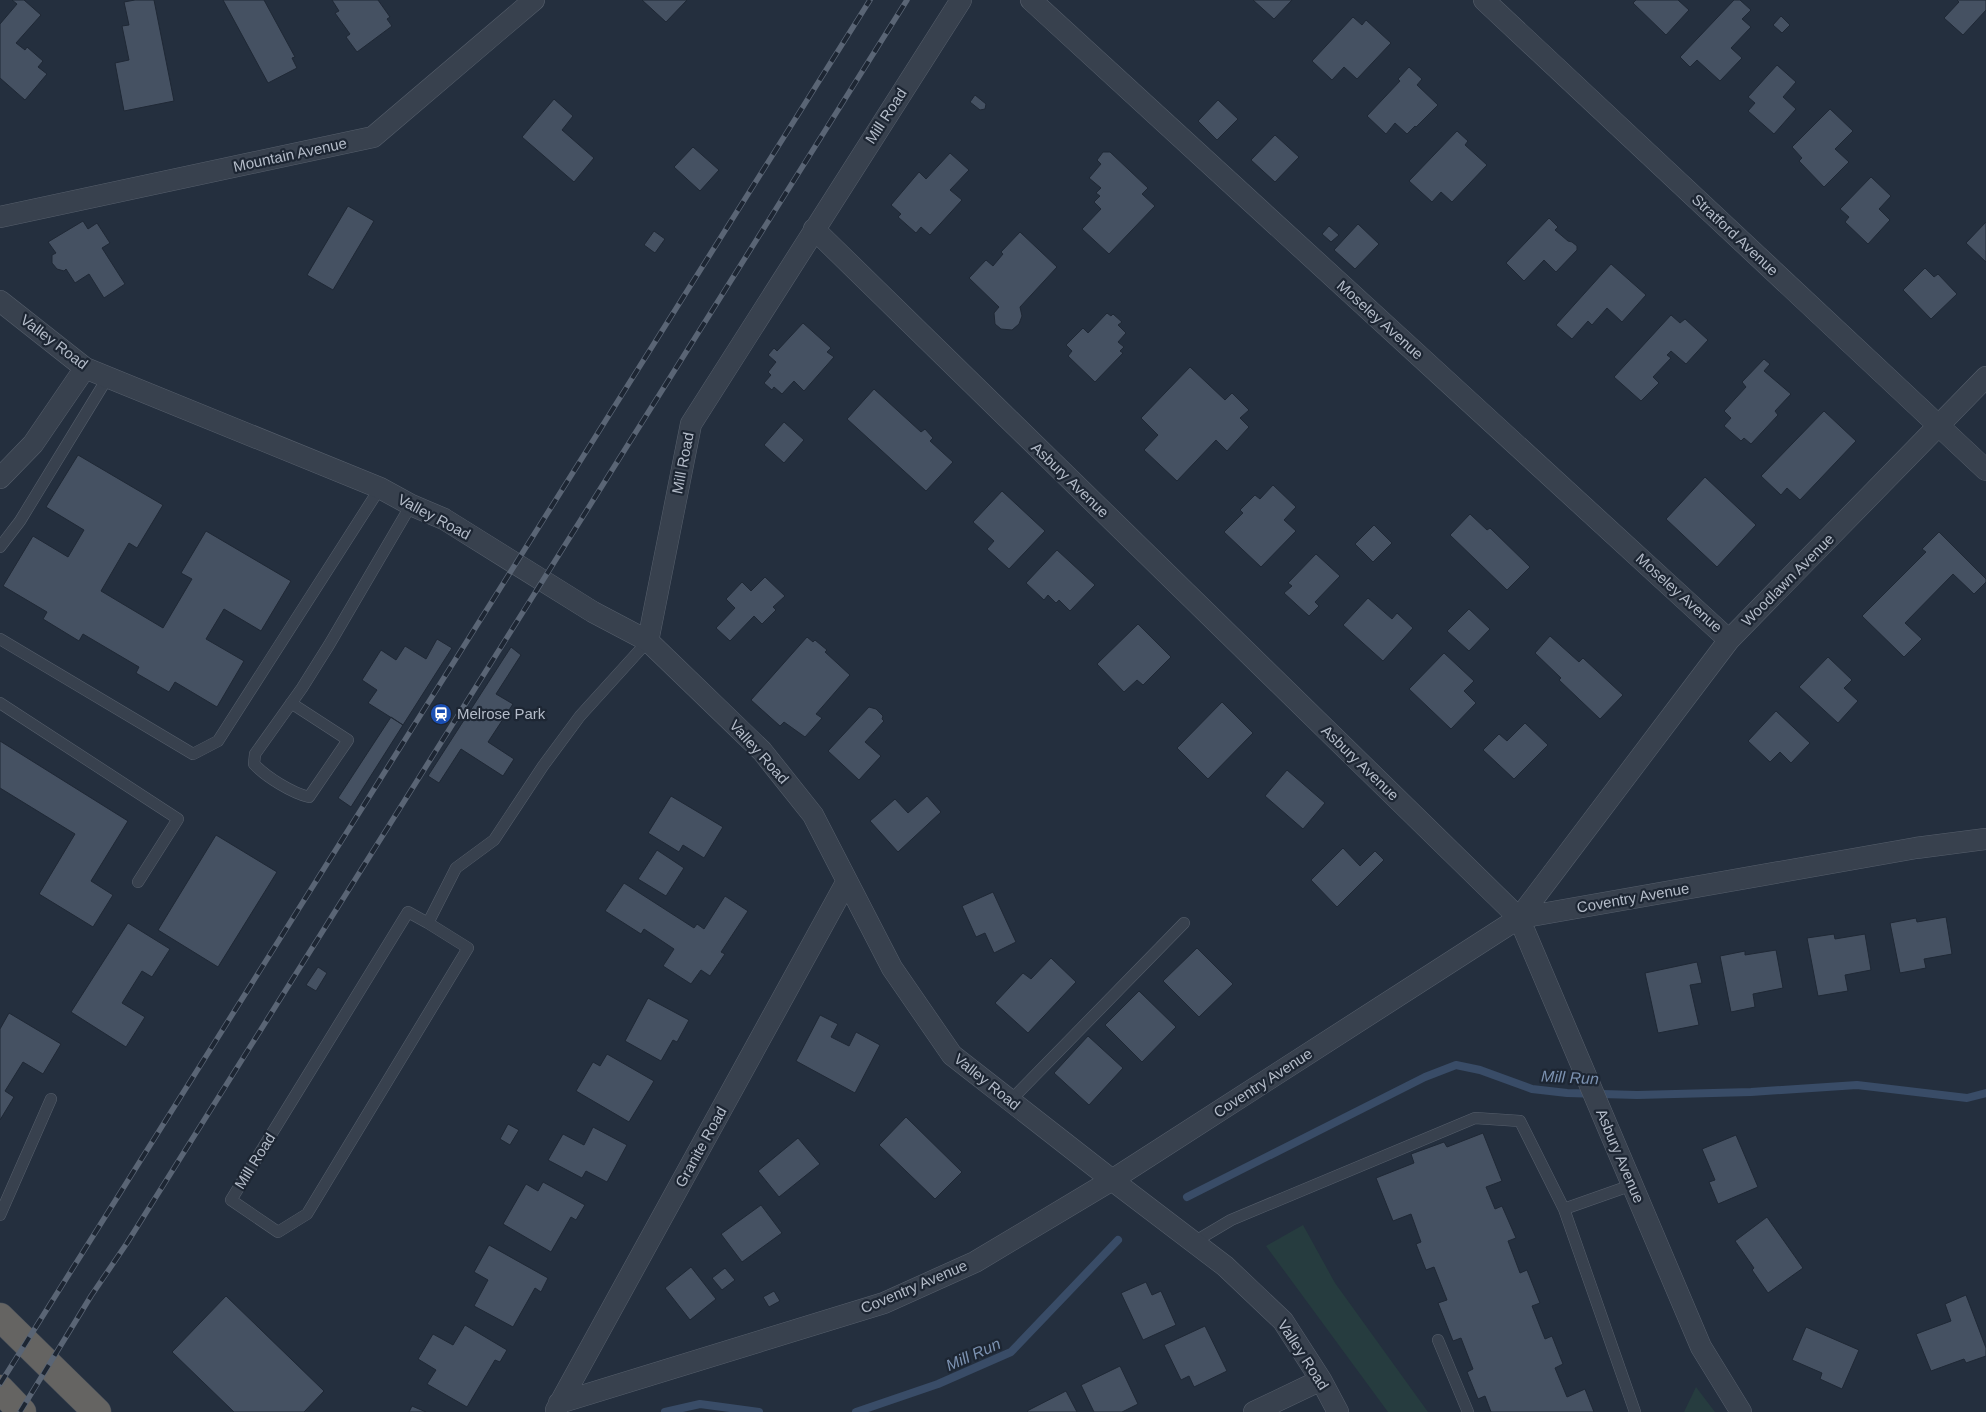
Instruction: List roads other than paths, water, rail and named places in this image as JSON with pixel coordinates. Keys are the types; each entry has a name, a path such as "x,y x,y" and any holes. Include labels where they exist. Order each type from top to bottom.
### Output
{"highway":[{"path":"0,1316 97,1412"},
{"path":"0,1389 22,1412"}],"street":[{"name":"Mountain Avenue","path":"0,217 373,137 534,0"},
{"name":"Mill Road","path":"648,641 691,424 961,0"},
{"name":"Moseley Avenue","path":"1031,0 1729,640"},
{"name":"Stratford Avenue","path":"1484,0 1986,470"},
{"name":"Asbury Avenue","path":"814,229 1519,918 1701,1347 1741,1412"},
{"name":"Valley Road","path":"0,302 85,368 380,488 411,505 444,519 593,612 648,641 762,750 813,815 892,968 952,1055 1225,1266 1283,1320 1321,1380 1338,1412"},
{"path":"0,478 33,444 85,368"},
{"name":"Woodlawn Avenue","path":"1519,918 1729,640 1986,377"},
{"name":"Coventry Avenue","path":"557,1407 884,1303 975,1262 1112,1180 1519,918 1916,848 1986,839"},
{"name":"Granite Road","path":"557,1407 847,881"},
{"path":"1254,1412 1321,1380"}],"lane":[{"path":"0,547 20,522 108,377"},
{"path":"0,639 193,754 218,741 380,488"},
{"path":"291,703 348,740 310,797 299,794 259,770 254,764 255,754 330,645 411,505"},
{"path":"428,923 456,868 494,840 543,766 580,716 648,641"},
{"path":"0,703 178,819 138,882"},
{"name":"Mill Road","path":"408,912 428,923 468,948 307,1214 278,1232 231,1200 408,912"},
{"path":"1010,1101 1184,923"},
{"path":"0,1215 51,1099"},
{"path":"1194,1242 1231,1220 1475,1118 1520,1121 1564,1209 1635,1412"},
{"path":"1564,1209 1632,1185"},
{"path":"1438,1340 1468,1412"}],"waterway":[{"name":"Mill Run","path":"1187,1197 1425,1077 1456,1065 1480,1070 1532,1089 1567,1093 1637,1095 1751,1092 1857,1085 1967,1098 1986,1093"},
{"name":"Mill Run","path":"856,1412 938,1384 1011,1352 1118,1240"},
{"name":"Mill Run","path":"665,1412 700,1404 759,1412"}],"railway":[{"path":"0,1384 870,0"},
{"path":"20,1412 91,1296 127,1243 907,0"}],"place":[{"name":"Melrose Park","path":"441,714"}]}
